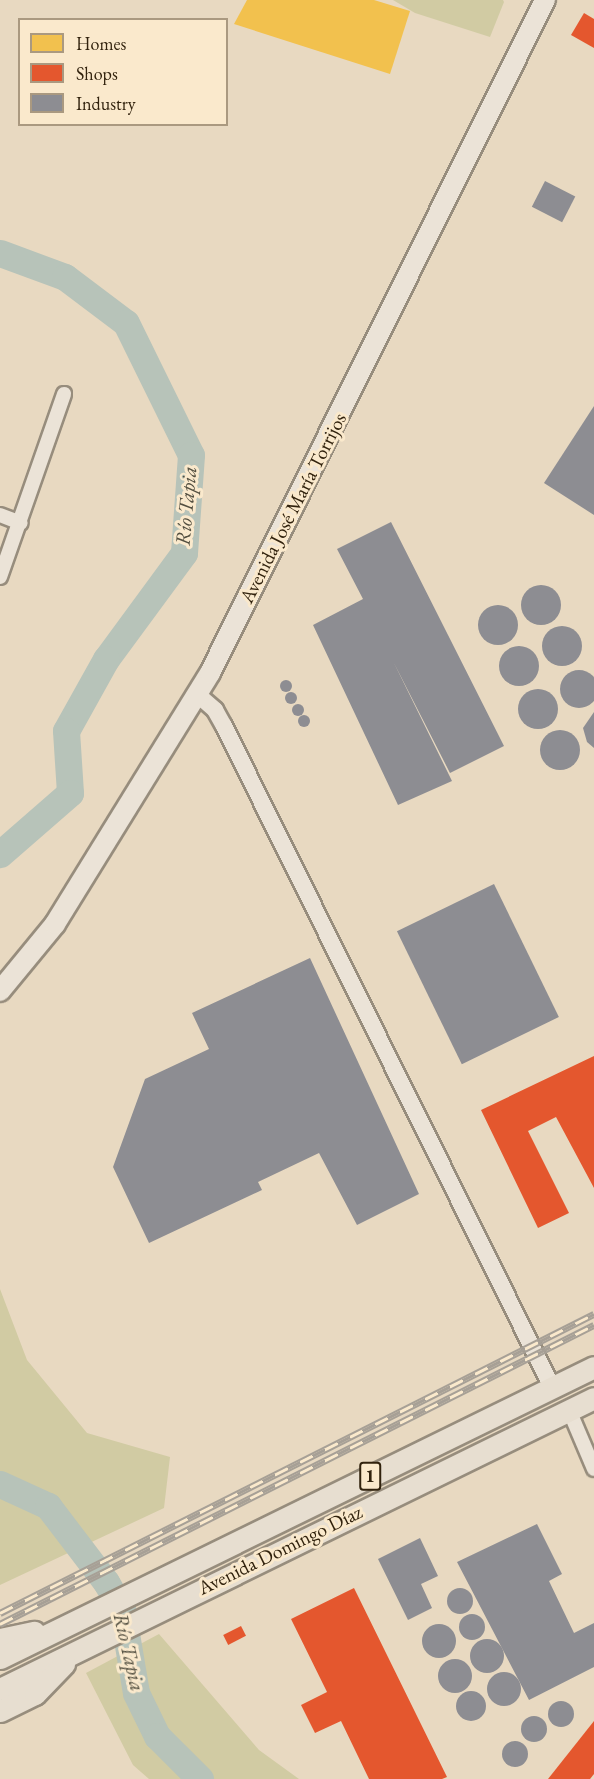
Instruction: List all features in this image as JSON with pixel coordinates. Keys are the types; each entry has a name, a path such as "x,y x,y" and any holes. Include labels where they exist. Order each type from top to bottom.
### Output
{"main road":[{"name":"Avenida José María Torrijos","path":"0,991 55,924 198,695 539,4"},
{"name":"Avenida Domingo Díaz","path":"0,1658 594,1367"},
{"name":"Avenida Domingo Díaz","path":"0,1689 594,1398"},
{"path":"0,1639 69,1624"},
{"path":"0,1712 35,1694 80,1649"}],"street":[{"path":"0,578 64,394"},
{"path":"0,515 21,523"},
{"path":"198,695 215,710 224,726 552,1388"},
{"path":"569,1410 594,1469"}],"shaded area":[{"path":"393,0 503,0 504,2 490,37 415,13"},
{"path":"0,1289 27,1360 87,1433 170,1457 164,1508 0,1585"},
{"path":"159,1634 259,1750 299,1779 149,1779 133,1765 86,1673"}],"building: Homes":[{"path":"247,0 374,0 410,11 390,74 234,24"}],"building: Shops":[{"path":"584,13 594,19 594,48 571,35"},
{"path":"594,1056 594,1188 556,1117 528,1131 569,1213 538,1228 481,1110"},
{"path":"354,1588 447,1777 442,1779 369,1779 341,1721 315,1733 301,1705 327,1692 291,1619"},
{"path":"241,1626 246,1636 228,1645 223,1635"},
{"path":"594,1721 594,1774 590,1779 548,1779"}],"building: Industry":[{"path":"545,181 575,196 562,222 532,207"},
{"path":"594,406 594,515 544,483"},
{"path":"391,522 504,746 450,773 394,663 452,781 398,805 313,625 363,599 337,549"},
{"path":"541,585 549,586 555,591 560,597 560,613 555,619 549,624 541,625 533,624 527,619 522,613 521,605 522,597 527,591 533,586"},
{"path":"498,605 506,606 512,611 517,617 517,633 512,639 506,644 498,645 490,644 484,639 479,633 478,625 479,617 484,611 490,606"},
{"path":"562,626 570,627 576,632 581,638 581,654 576,660 570,665 562,666 554,665 548,660 543,654 542,646 543,638 548,632 554,627"},
{"path":"519,646 527,647 533,652 538,658 538,674 533,680 527,685 519,686 511,685 505,680 500,674 499,666 500,658 505,652 511,647"},
{"path":"579,670 592,676 595,680 595,698 592,702 579,708 566,702 560,689 566,676"},
{"path":"288,680 292,686 288,692 284,692 280,684"},
{"path":"538,689 546,690 552,695 557,701 557,717 552,723 546,728 538,729 530,728 524,723 519,717 518,709 519,701 524,695 530,690"},
{"path":"293,692 297,698 293,704 289,704 285,696"},
{"path":"300,704 304,710 300,716 296,716 292,708"},
{"path":"594,712 594,748 587,742 583,728"},
{"path":"306,715 310,721 306,727 302,727 298,719"},
{"path":"560,730 568,731 574,736 579,742 579,758 574,764 568,769 560,770 552,769 546,764 541,758 540,750 541,742 546,736 552,731"},
{"path":"494,884 559,1017 462,1064 397,931"},
{"path":"310,958 419,1194 357,1225 319,1153 258,1182 262,1190 149,1243 113,1167 145,1079 209,1049 192,1013"},
{"path":"537,1524 562,1574 549,1581 574,1633 594,1623 594,1667 529,1700 457,1562"},
{"path":"420,1538 438,1576 421,1584 432,1608 408,1620 378,1559"},
{"path":"460,1588 469,1592 473,1601 469,1610 460,1614 451,1610 447,1601 451,1592"},
{"path":"472,1614 481,1618 485,1627 481,1636 472,1640 463,1636 459,1627 463,1618"},
{"path":"439,1624 451,1629 456,1641 451,1653 439,1658 427,1653 422,1641 427,1629"},
{"path":"487,1639 499,1644 504,1656 499,1668 487,1673 475,1668 470,1656 475,1644"},
{"path":"455,1659 467,1664 472,1676 467,1688 455,1693 443,1688 438,1676 443,1664"},
{"path":"504,1672 516,1677 521,1689 516,1701 504,1706 492,1701 487,1689 492,1677"},
{"path":"471,1691 477,1692 485,1700 485,1712 477,1720 471,1721 465,1720 457,1712 456,1706 457,1700 465,1692"},
{"path":"561,1701 570,1705 574,1714 570,1723 561,1727 552,1723 548,1714 552,1705"},
{"path":"534,1716 543,1720 547,1729 543,1738 534,1742 525,1738 521,1729 525,1720"},
{"path":"515,1741 524,1745 528,1754 524,1763 515,1767 506,1763 502,1754 506,1745"}],"waterway":[{"name":"Río Tapia","path":"0,253 65,277 126,323 191,455 184,553 106,659 66,731 70,793 0,854"},
{"name":"Río Tapia","path":"0,1484 48,1506 106,1582 122,1610 136,1693 157,1736 200,1779"}],"railway":[{"path":"0,1613 594,1314"},
{"path":"0,1624 594,1325"}]}
